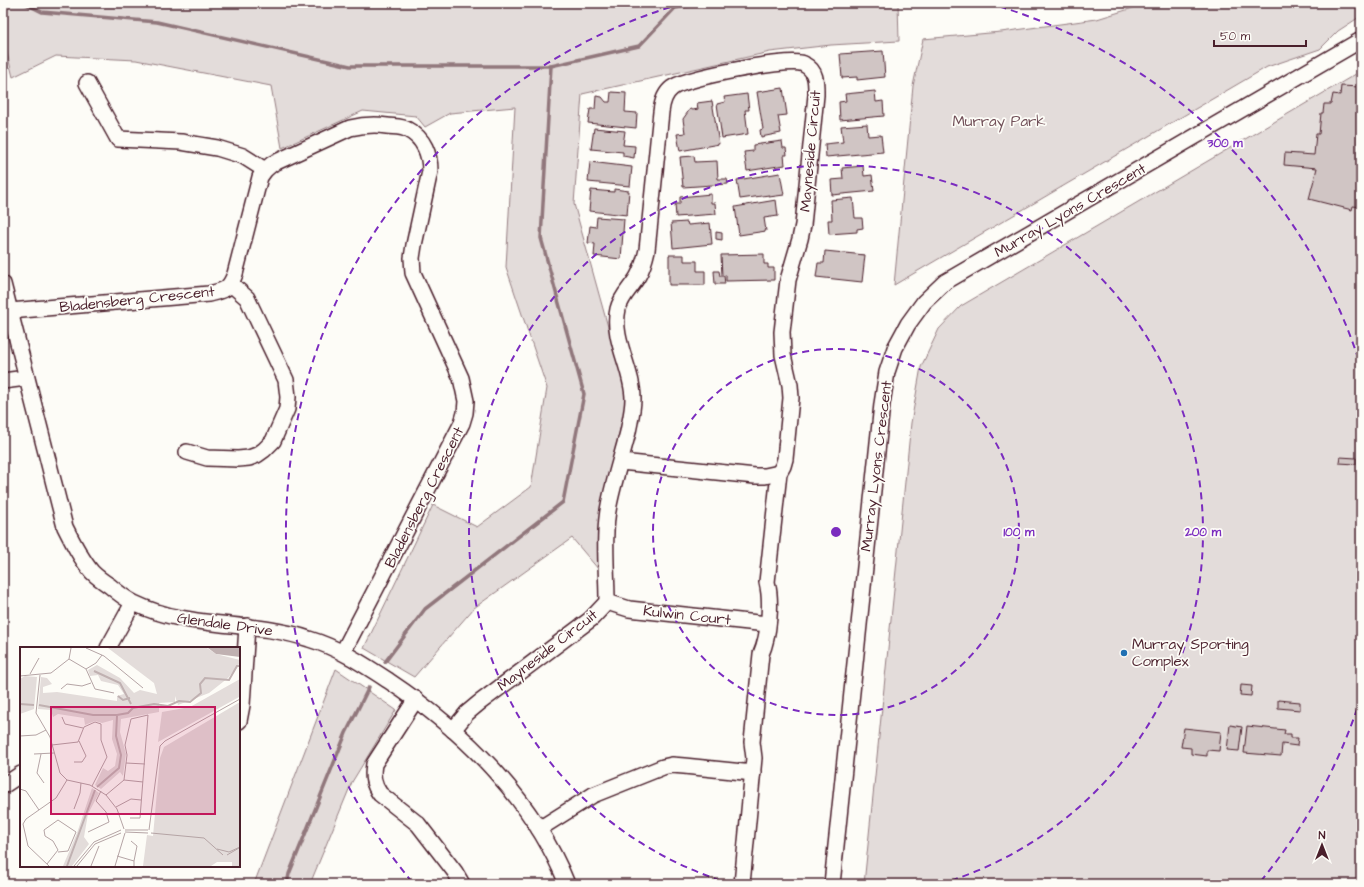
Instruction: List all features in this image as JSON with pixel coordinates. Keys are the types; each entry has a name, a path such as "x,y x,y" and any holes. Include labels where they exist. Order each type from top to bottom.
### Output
{"street":[{"name":"Murray Lyons Crescent","path":"832,884 882,404 887,372 895,348 908,324 924,302 945,282 1361,40"},
{"name":"Mayneside Circuit","path":"453,730 467,713 479,702 590,619 607,602 606,533 609,506 621,462 632,412 633,398 618,333 618,310 622,299 644,264 647,250 661,112 666,95 672,88 681,83 716,74 787,62 800,62 814,73 816,94 803,225 788,280 782,332 783,355 790,385 791,398 785,459 779,473 767,582 770,594 765,644 761,654 752,735 754,758 742,884"},
{"path":"87,83 118,138 181,142 217,148 243,156 265,170"},
{"name":"Bladensberg Crescent","path":"10,311 209,294 225,289 231,284 260,178 265,170 272,164 350,128 364,124 408,129 422,143 428,152 430,160 429,181 414,245 412,258 413,273 461,378 466,401 465,413 462,423 343,652"},
{"name":"Glendale Drive","path":"3,284 26,378 66,527 76,549 92,572 133,603 177,618 247,626 307,638 326,644 361,662 416,699 453,730 499,776 519,800 538,829 551,850 567,884"},
{"path":"187,452 207,458 238,460 257,455 273,441 287,409 288,397 286,380 247,298 231,284"},
{"path":"3,381 26,378"},
{"path":"621,462 755,476 765,476 779,473"},
{"name":"Kulwin Court","path":"607,602 629,609 767,624"},
{"path":"109,647 133,603"},
{"path":"240,716 247,626"},
{"path":"416,699 374,764 372,774 373,780 375,788 380,794 418,824 455,872 462,884"},
{"path":"538,829 593,795 663,767 672,765 752,773"},
{"path":"3,786 20,775"}],"green space":[{"path":"3,3 898,3 899,41 831,45 770,52 582,94 574,204 626,392 623,432 599,570 572,538 474,608 414,677 364,648 433,505 477,527 531,487 547,388 506,267 515,107 450,113 425,127 416,116 363,111 282,148 271,86 136,60 56,56 13,77 3,37"},
{"name":"Murray Park","path":"1149,3 1361,3 1361,16 1338,31 1320,49 1267,67 894,285 913,86 923,39 1001,32 1097,19"},
{"name":"Murray Sporting Complex","path":"1361,71 1361,884 864,884 911,423 921,367 939,329 961,306"},
{"path":"336,669 396,710 352,782 310,884 254,884"}],"building":[{"path":"883,51 885,77 857,80 857,77 842,78 840,54"},
{"path":"1360,80 1361,207 1353,206 1352,210 1309,199 1317,168 1284,165 1285,153 1314,155 1316,134 1319,134 1321,113 1323,113 1324,104 1331,104 1333,94 1340,95 1341,86 1360,87"},
{"path":"783,88 787,115 778,116 781,133 761,137 760,130 763,129 757,92"},
{"path":"875,91 876,102 883,101 884,116 840,120 839,102 846,101 845,94"},
{"path":"611,92 626,93 625,112 637,113 636,128 588,123 590,109 595,109 596,96 602,97 606,102 610,102"},
{"path":"747,94 749,110 745,110 748,134 722,138 717,104 725,102 724,97"},
{"path":"712,101 719,144 680,151 677,134 685,133 683,119 690,109 698,109 697,103"},
{"path":"867,124 868,136 881,135 883,152 826,157 825,144 843,142 841,126"},
{"path":"594,128 625,131 623,145 635,146 634,158 623,156 623,152 591,149"},
{"path":"782,141 783,148 786,148 787,155 784,155 785,165 747,171 744,152 753,151 753,145"},
{"path":"694,156 695,162 717,161 718,179 727,179 728,184 683,187 680,157"},
{"path":"590,162 632,167 630,186 588,182"},
{"path":"863,166 864,176 872,175 874,191 832,195 831,180 843,179 842,168"},
{"path":"780,173 784,195 769,197 769,195 740,199 737,180"},
{"path":"614,189 629,191 627,215 589,211 591,190 614,192"},
{"path":"711,194 711,203 715,203 716,214 676,217 675,204 680,204 680,197"},
{"path":"853,198 855,218 862,218 863,228 857,229 857,232 829,234 828,220 832,220 831,200"},
{"path":"776,200 778,216 764,218 766,231 739,235 735,207"},
{"path":"597,217 624,219 621,259 594,256 595,244 588,243 590,226 596,227"},
{"path":"687,222 688,225 710,223 712,244 673,248 671,223"},
{"path":"716,232 722,233 722,240 716,239"},
{"path":"825,251 865,255 862,282 816,277 818,263 824,263"},
{"path":"764,254 764,264 768,264 768,268 774,268 774,280 726,281 726,275 722,276 721,255"},
{"path":"669,255 684,255 684,261 697,261 697,271 705,271 705,285 669,285"},
{"path":"714,271 719,271 720,276 724,276 725,284 715,284"},
{"path":"1340,457 1356,458 1356,464 1339,463"},
{"path":"1241,685 1252,686 1251,696 1240,695"},
{"path":"1278,700 1300,702 1300,710 1278,708"},
{"path":"1230,725 1242,727 1239,751 1227,750"},
{"path":"1247,726 1285,730 1284,734 1291,734 1291,738 1298,738 1297,746 1282,744 1281,756 1244,753"},
{"path":"1184,728 1221,732 1219,751 1207,750 1207,756 1191,754 1191,748 1181,747"}],"waterway":[{"path":"24,3 42,12 157,22 350,66 551,66 639,46 675,8 703,3"},
{"path":"385,662 425,609 563,502 584,394 541,238 551,66"},
{"path":"287,884 289,874 346,733 369,687"}],"place":[{"name":"Murray Sporting Complex","path":"1124,653"}]}
